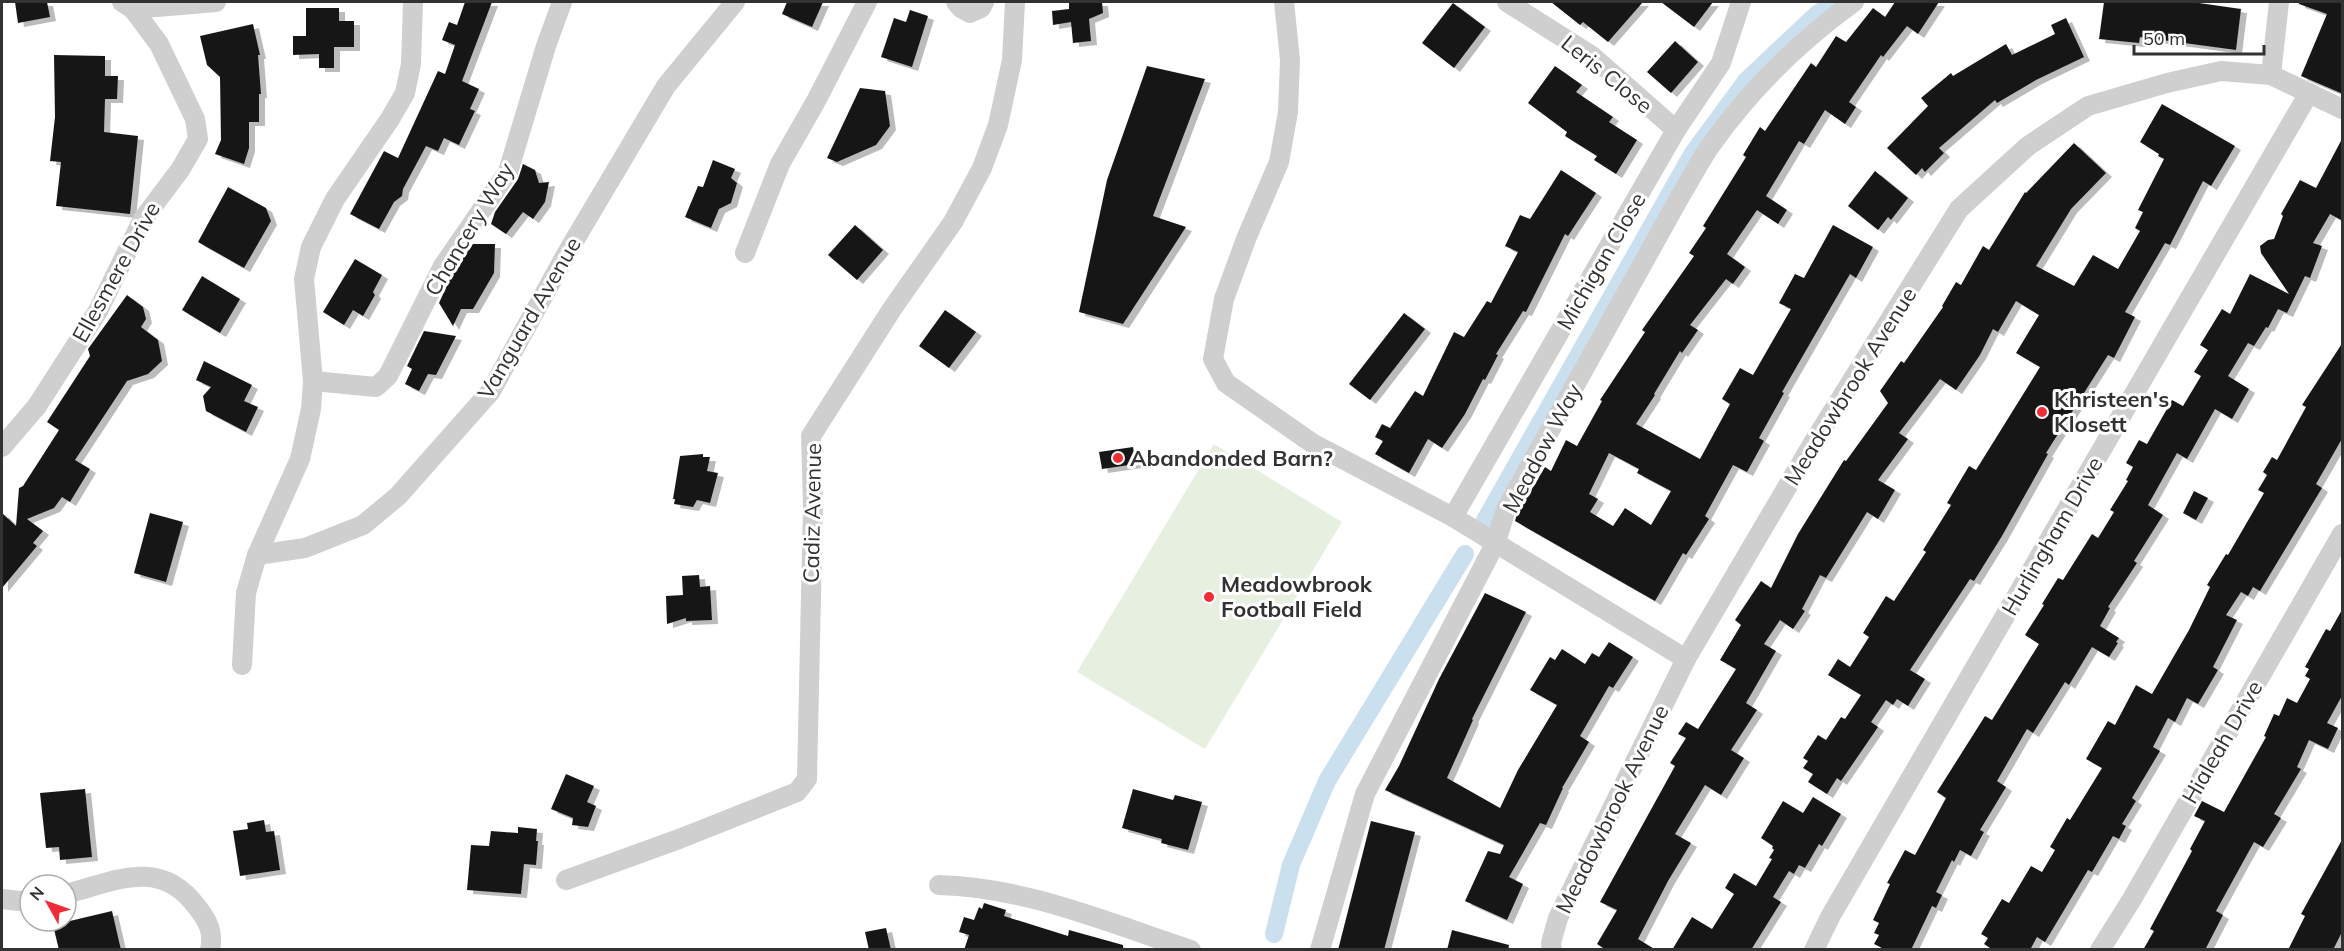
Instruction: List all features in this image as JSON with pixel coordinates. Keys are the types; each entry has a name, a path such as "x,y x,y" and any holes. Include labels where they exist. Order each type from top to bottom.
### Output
{"street":[{"path":"128,5 216,2"},
{"path":"242,665 246,593 257,555 300,459 311,409 313,381 304,279 311,247 335,199 390,119 405,93 411,64 413,2"},
{"name":"Chancery Way","path":"313,381 376,387 388,376 443,267 508,172 546,46 562,2"},
{"name":"Vanguard Avenue","path":"257,555 305,548 363,525 398,496 491,391 568,252 666,86 735,2"},
{"path":"745,253 780,164 816,101 867,2"},
{"path":"957,2 970,14 981,8 984,2"},
{"name":"Cadiz Avenue","path":"566,880 679,839 797,792 807,779 813,505 811,436 892,309 952,222 982,168 999,125 1012,60 1015,2"},
{"path":"1284,2 1290,60 1288,112 1279,162 1246,239 1224,299 1213,359 1226,383 1284,426 1312,443 1453,517 1686,659"},
{"name":"Leris Close","path":"1507,2 1592,56 1676,130"},
{"name":"Michigan Close","path":"1453,517 1676,130 1721,63 1741,2"},
{"name":"Meadow Way","path":"1320,950 1365,794 1496,542 1506,509 1711,145 1788,56 1854,2"},
{"path":"2271,75 2279,2"},
{"name":"Ellesmere Drive","path":"2,447 37,406 98,311 143,219 180,170 198,139 195,119 159,44 128,5"},
{"name":"Meadowbrook Avenue","path":"1552,950 1551,944 1558,918 1686,659 1819,434 1959,209 2028,146 2088,106 2167,83 2221,71 2271,75 2343,109"},
{"name":"Hurlingham Drive","path":"1814,950 1830,917 2309,93"},
{"name":"Hialeah Drive","path":"2100,950 2343,534"},
{"path":"78,891 137,875 166,879 190,897 210,923 210,950"},
{"path":"939,885 972,885 1041,901 1191,950"},
{"path":"2,899 18,901"}],"green space":[{"name":"Meadowbrook Football Field","path":"1214,444 1342,522 1205,749 1077,672"}],"building":[{"path":"15,2 47,2 50,17 18,23"},
{"path":"465,2 492,2 462,81 479,89 470,109 475,111 459,145 444,138 438,151 426,146 403,189 402,196 394,202 379,229 350,214 384,151 398,158 438,71 445,74 455,45 442,40 449,22 457,25"},
{"path":"787,2 823,2 812,27 782,14"},
{"path":"1069,2 1102,2 1103,13 1089,19 1091,41 1073,43 1071,22 1053,25 1052,11 1069,9"},
{"path":"1551,2 1643,2 1608,42 1583,22 1580,25"},
{"path":"1661,2 1713,2 1694,27"},
{"path":"1895,2 1939,2 1918,34 1907,26 1883,57 1881,55 1849,102 1856,107 1845,124 1825,110 1804,144 1799,141 1766,196 1787,210 1778,224 1757,210 1727,254 1745,267 1733,284 1726,279 1690,325 1698,330 1682,353 1680,351 1636,424 1700,459 1730,404 1722,399 1740,368 1753,375 1791,309 1779,303 1795,274 1804,278 1833,225 1873,247 1856,278 1850,274 1782,392 1784,393 1759,438 1764,441 1747,472 1733,465 1705,516 1709,519 1686,555 1683,553 1655,601 1515,521 1517,514 1545,467 1551,471 1566,440 1577,446 1602,401 1600,400 1645,332 1642,330 1694,256 1689,253 1706,228 1703,226 1746,157 1743,155 1760,127 1765,131 1811,63 1816,67 1836,36 1846,42 1873,8 1885,17","holes":["1609,453 1639,469 1637,473 1671,491 1651,525 1625,508 1613,526 1590,512 1598,499 1589,494"]},
{"path":"2104,2 2192,2 2241,9 2236,50 2140,37 2139,43 2099,39"},
{"path":"2299,2 2343,2 2343,94 2301,76 2327,14 2299,4"},
{"path":"1453,3 1485,27 1454,68 1422,43"},
{"path":"306,8 339,8 339,21 354,21 354,47 334,47 334,68 319,68 319,54 293,55 293,36 306,36"},
{"path":"910,10 928,16 912,67 881,57 894,18 906,22"},
{"path":"2066,18 2084,57 2036,80 1997,103 1995,100 1939,148 1944,153 1925,172 1922,168 1916,175 1887,148 1928,106 1921,98 1951,73 1953,76 2006,44 2012,55 2055,34 2051,25"},
{"path":"253,24 260,55 258,55 261,94 259,94 259,122 249,122 249,148 244,164 215,154 221,140 220,77 207,65 200,36"},
{"path":"1675,41 1698,62 1671,93 1647,72"},
{"path":"54,55 105,56 105,76 118,76 117,99 105,99 104,132 138,136 130,214 56,206 61,162 50,161 55,117"},
{"path":"1147,66 1205,79 1153,216 1186,227 1123,324 1079,312 1107,180"},
{"path":"1555,66 1582,85 1576,92 1613,117 1609,122 1637,140 1616,174 1594,160 1597,156 1565,136 1567,132 1528,103"},
{"path":"860,88 885,91 890,126 876,145 837,162 827,158"},
{"path":"2162,104 2235,146 2211,186 2203,181 2170,245 2165,243 2125,312 2135,317 2114,358 2108,355 2046,453 2048,454 2002,536 1974,581 1970,579 1910,670 1925,679 1908,706 1897,699 1893,705 1886,700 1871,722 1878,727 1841,781 1837,778 1827,794 1808,782 1813,774 1803,768 1808,761 1803,758 1818,735 1826,740 1841,717 1845,719 1861,695 1828,675 1838,659 1850,667 1869,637 1863,633 1886,596 1894,601 1926,552 1923,550 1951,505 1947,503 1969,466 1976,470 2040,367 2016,353 2039,315 2016,301 1998,332 1993,329 1980,355 1956,390 1940,379 1899,433 1908,439 1878,480 1895,490 1878,519 1867,512 1826,578 1820,575 1802,609 1805,611 1793,629 1780,620 1764,644 1776,651 1746,703 1757,710 1731,750 1744,758 1721,795 1705,785 1675,834 1691,843 1638,939 1656,950 1606,950 1597,944 1617,910 1600,902 1675,766 1670,763 1686,738 1678,734 1686,722 1698,729 1736,669 1720,660 1741,625 1735,620 1761,581 1771,588 1798,534 1844,460 1846,461 1888,403 1880,391 1901,361 1904,363 1943,307 1956,282 1961,285 1983,246 1989,250 2025,192 2074,143 2106,173 2071,209 2036,266 2074,286 2093,255 2118,269 2140,231 2135,228 2143,212 2138,210 2164,159 2140,142"},
{"path":"2343,137 2343,221 2330,214 2313,243 2322,246 2310,278 2305,276 2287,313 2278,309 2268,328 2266,327 2254,346 2248,343 2228,376 2249,389 2232,419 2215,409 2187,459 2177,453 2148,505 2163,515 2134,561 2137,563 2108,607 2110,608 2100,626 2119,638 2116,642 2118,643 2109,657 2092,647 2069,685 2065,682 2033,733 2027,729 1997,781 2006,787 1980,830 1984,832 1971,856 1960,850 1954,862 1952,860 1936,892 1942,895 1936,908 1932,906 1911,950 1886,950 1874,944 1879,935 1874,933 1879,923 1873,920 1890,884 1887,883 1905,850 1915,855 1946,798 1937,792 1985,716 1992,720 2039,644 2025,635 2058,578 2063,580 2092,534 2098,538 2114,512 2110,510 2128,481 2126,480 2133,467 2126,463 2139,440 2147,444 2172,400 2183,406 2201,376 2194,372 2208,350 2200,345 2222,309 2230,314 2250,274 2289,294 2261,253 2260,246 2274,239 2283,216 2281,214 2300,180 2316,188"},
{"path":"713,160 735,169 731,178 737,183 731,203 719,209 711,228 685,217 698,186 703,187"},
{"path":"523,164 535,170 539,183 549,182 545,202 533,219 523,212 506,234 491,224 495,212 518,179"},
{"path":"1561,170 1596,193 1568,236 1565,234 1526,312 1523,311 1496,354 1498,355 1465,414 1442,448 1428,439 1409,473 1375,454 1383,441 1375,437 1382,424 1390,428 1415,391 1423,396 1454,332 1464,337 1487,301 1491,303 1518,252 1505,246 1520,215 1530,219"},
{"path":"1875,171 1908,198 1891,220 1888,217 1878,230 1848,206"},
{"path":"228,187 266,208 271,221 244,268 198,242"},
{"path":"855,225 883,250 857,280 828,255"},
{"path":"473,244 495,244 494,273 473,309 461,309 453,326 439,303 453,272"},
{"path":"355,259 382,275 373,292 375,295 363,316 353,310 344,325 323,312"},
{"path":"202,276 240,299 220,333 182,310"},
{"path":"127,295 143,307 146,319 141,327 158,340 162,361 148,374 127,381 75,460 90,469 70,502 62,497 54,508 27,519 43,531 33,543 37,546 2,588 2,513 16,526 19,488 23,486 59,430 47,422 90,356 88,349"},
{"path":"945,310 976,332 949,368 919,346"},
{"path":"1404,313 1425,329 1370,400 1349,384"},
{"path":"424,331 456,336 436,375 428,374 419,391 405,384 412,369 407,366"},
{"path":"2343,342 2343,437 2316,484 2322,488 2260,591 2253,587 2248,596 2241,592 2226,615 2237,620 2213,667 2218,670 2198,704 2187,698 2175,722 2168,718 2153,747 2160,751 2132,798 2136,801 2122,824 2126,826 2119,839 2113,836 2092,872 2088,870 2045,942 2037,937 2030,950 1993,950 1984,944 1988,938 1981,934 2002,899 2009,903 2031,866 2042,872 2055,850 2050,847 2067,818 2070,820 2102,768 2086,759 2108,721 2115,725 2136,685 2152,694 2189,630 2210,587 2207,585 2226,554 2228,555 2264,493 2258,490 2267,475 2263,472 2272,457 2277,460 2306,407 2302,405"},
{"path":"204,361 252,385 244,401 258,407 246,432 206,411 203,396 211,387 196,380"},
{"name":"Abandonded Barn?","path":"1133,447 1136,464 1102,469 1099,452"},
{"path":"703,454 703,457 710,457 707,471 718,473 710,503 697,500 693,507 674,504 680,456"},
{"path":"2194,491 2208,498 2196,520 2183,513"},
{"path":"150,513 183,522 166,582 134,573"},
{"path":"699,575 700,587 710,586 712,620 686,621 686,618 667,624 666,596 683,595 682,576"},
{"path":"1485,593 1526,612 1472,719 1447,778 1500,808 1518,770 1557,705 1530,690 1550,657 1555,660 1562,649 1585,664 1592,653 1599,657 1609,642 1633,657 1613,688 1609,686 1580,736 1589,742 1562,788 1546,825 1540,823 1509,877 1523,884 1507,920 1465,901 1488,851 1500,854 1504,845 1385,790 1399,766 1439,679"},
{"path":"2343,608 2343,694 2327,723 2338,728 2328,749 2309,740 2297,767 2301,769 2274,814 2281,818 2263,847 2254,842 2216,911 2223,915 2205,950 2143,950 2154,931 2150,929 2192,851 2190,849 2205,821 2194,816 2202,801 2224,812 2266,737 2264,736 2274,714 2279,716 2287,698 2297,703 2310,679 2305,676 2309,669 2305,667 2326,629 2330,631"},
{"path":"566,774 594,786 587,802 596,806 588,827 572,825 573,818 551,809"},
{"path":"85,789 92,857 60,860 59,847 46,848 40,793"},
{"path":"1133,789 1173,800 1175,795 1202,802 1188,850 1161,843 1162,839 1122,828"},
{"path":"1813,797 1841,814 1822,846 1819,844 1805,868 1799,865 1794,874 1789,871 1773,897 1781,902 1751,950 1672,950 1692,917 1712,929 1734,894 1725,888 1734,873 1756,886 1772,859 1769,858 1774,850 1773,846 1761,838 1783,801 1803,813"},
{"path":"264,820 266,832 274,831 280,870 240,876 233,831 248,829 247,823"},
{"path":"1371,821 1415,832 1384,950 1338,950"},
{"path":"518,827 537,829 536,841 538,841 536,865 524,864 521,894 467,890 471,845 489,846 491,831 518,833"},
{"path":"2343,838 2343,930 2333,950 2288,950 2305,916 2301,914"},
{"path":"984,903 1006,910 1004,916 1068,936 1069,930 1123,945 1123,950 964,950 969,935 959,932 964,917 974,920 979,907 982,909"},
{"path":"112,911 121,950 59,950 55,933 78,933 78,919"},
{"path":"886,928 891,950 869,950 865,932"},
{"path":"1452,930 1509,945 1508,950 1447,950"}],"waterway":[{"path":"1484,522 1693,153 1746,81 1816,15 1835,2"},
{"path":"1274,934 1291,865 1327,781 1465,554"}],"place":[{"name":"Khristeen's Klosett","path":"2042,412"},
{"name":"Abandonded Barn?","path":"1118,458"},
{"name":"Meadowbrook Football Field","path":"1209,597"}]}
